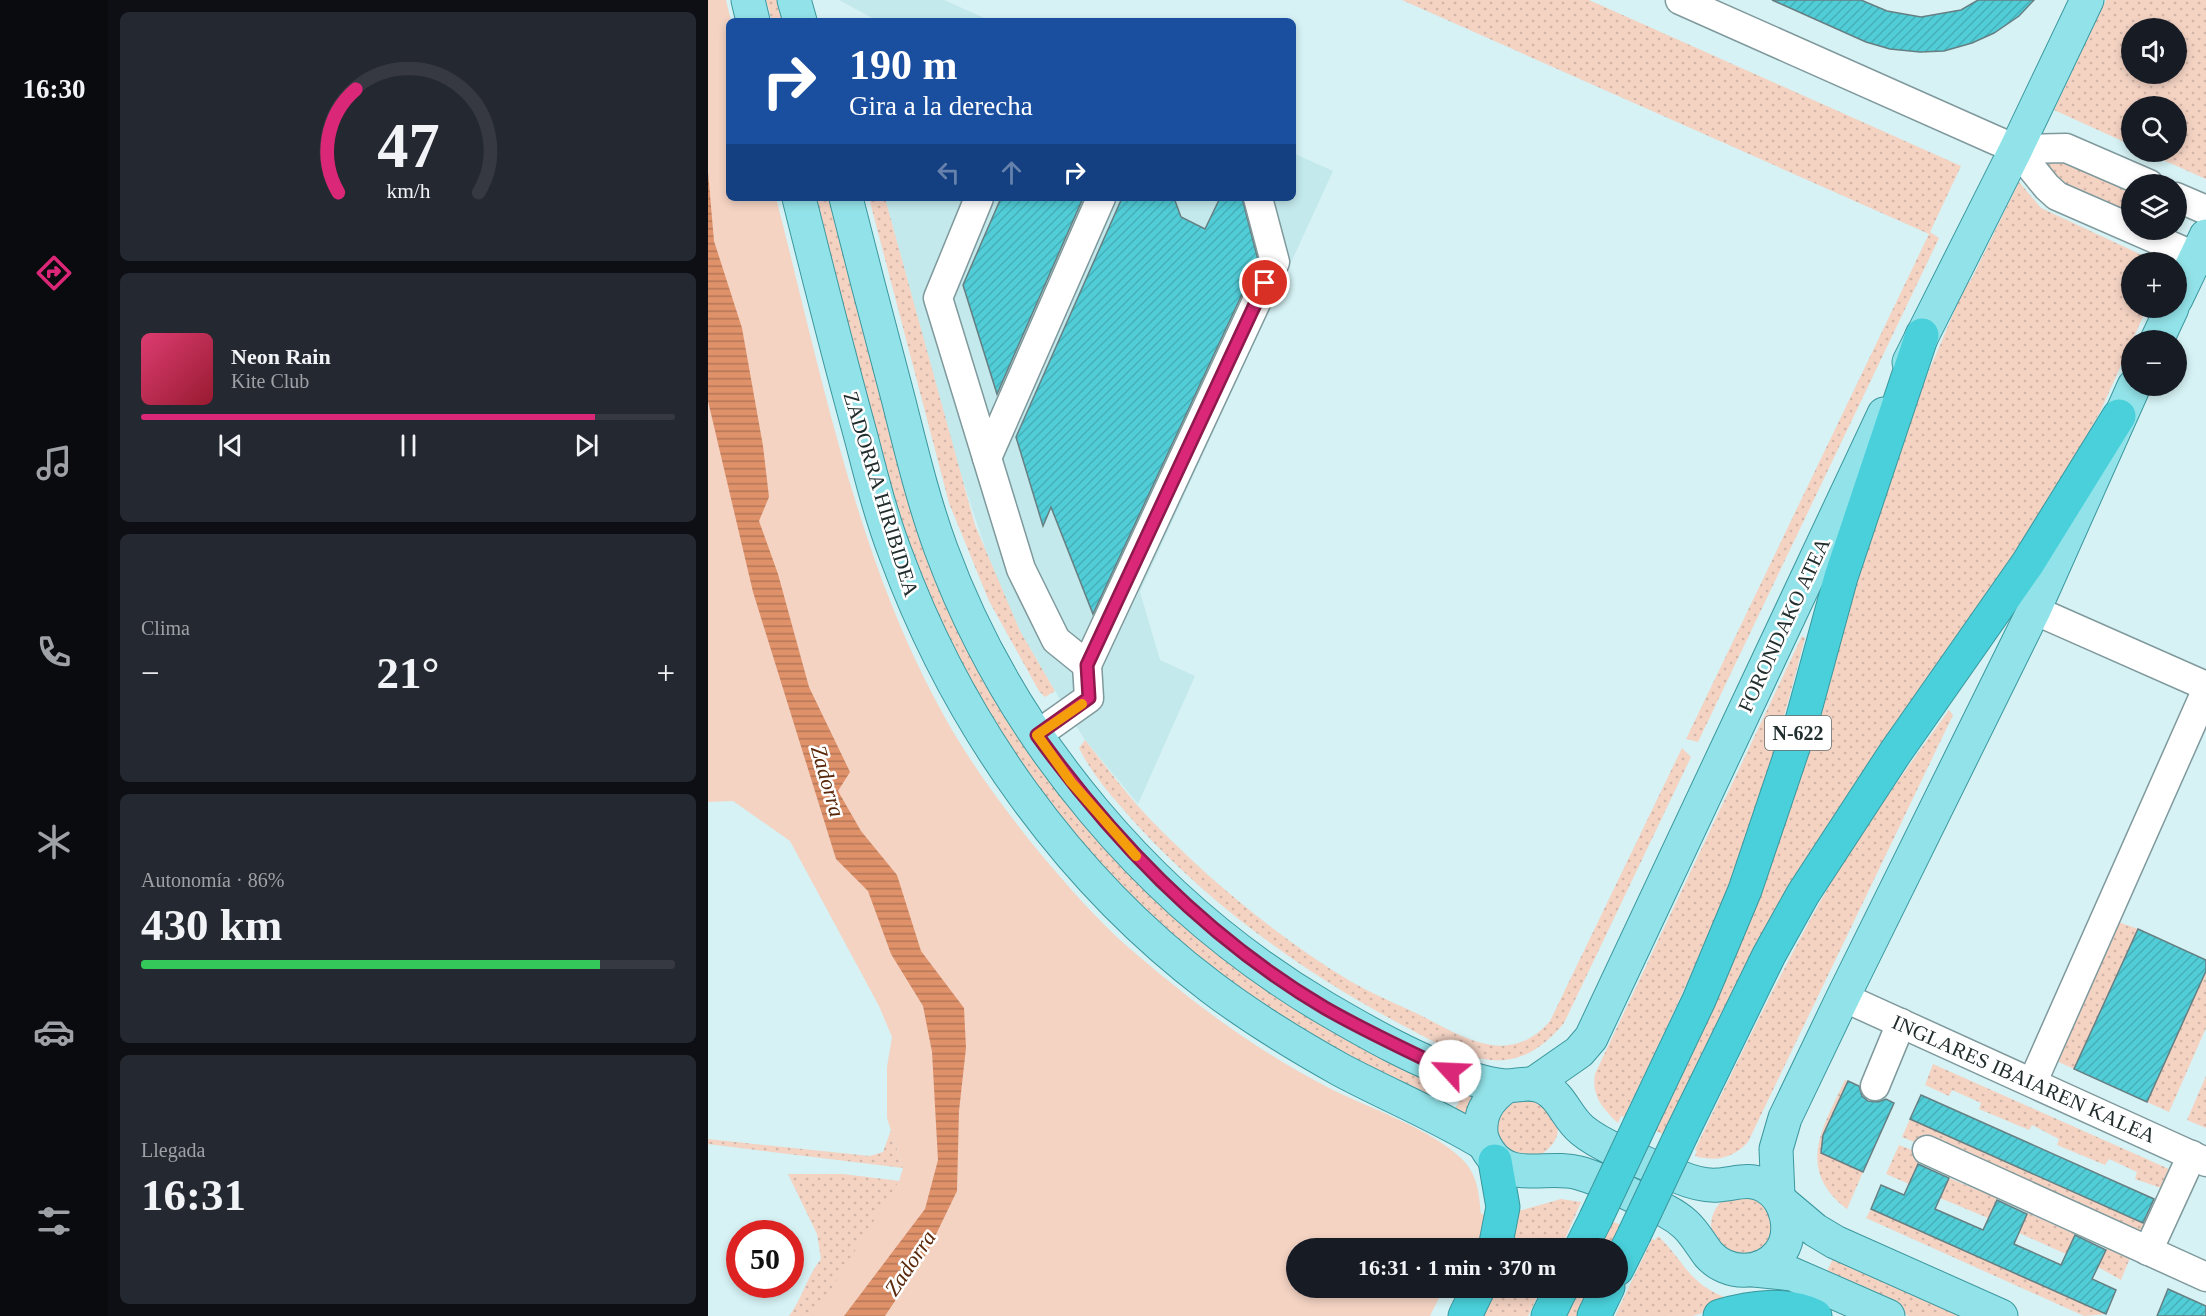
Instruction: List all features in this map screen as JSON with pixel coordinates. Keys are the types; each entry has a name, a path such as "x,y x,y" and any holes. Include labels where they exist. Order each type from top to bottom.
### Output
{"highway":[{"name":"N-622","path":"1586,1238 1699,1000 1749,879 1801,724 1841,577 1922,335"},
{"path":"1628,1247 1764,965 1803,894 1896,753 2028,563 2120,416"},
{"path":"1489,1152 1503,1207 1497,1238"},
{"path":"1465,1316 1474,1298"},
{"path":"1548,1316 1557,1298"},
{"path":"1594,1316 1603,1298"},
{"path":"1720,1316 1762,1307 1783,1308 1815,1316"}],"main road":[{"path":"748,0 752,18"},
{"path":"794,0 799,18"},
{"name":"FORONDAKO ATEA","path":"1489,1152 1480,1130 1483,1111 1497,1092 1520,1085 1579,1052 1591,1038 1922,335 2087,0"},
{"name":"ZADORRA HIRIBIDEA","path":"800,201 858,428 895,552 952,684 985,739 1037,813 1151,937 1210,987 1277,1033 1324,1060 1432,1113 1517,1172 1548,1169 1583,1174 1680,1220 1718,1263 1731,1269 1754,1270"},
{"name":"ZADORRA HIRIBIDEA","path":"847,201 918,474 941,548 965,607 1001,678 1037,735 1113,833 1183,904 1255,962 1324,1007 1386,1041 1450,1071 1555,1094 1582,1130 1608,1145 1683,1179 1715,1186 1750,1181 1765,1186 1781,1200"},
{"path":"2187,279 2203,251"},
{"path":"1754,1270 1769,1263 1779,1254 1785,1243 1788,1221 1781,1200 1776,1149 1783,1127 1842,996 2034,610 2129,396"},
{"path":"1781,1200 1815,1230 1835,1242 2001,1316"},
{"path":"1754,1270 1792,1274 1888,1316"}],"street":[{"path":"1680,0 2016,148 2066,148 2126,174"},
{"path":"2016,148 2057,196 2203,251"},
{"path":"978,201 938,298 1021,569 1056,640 1087,665"},
{"path":"987,458 1100,201"},
{"path":"1037,735 1089,698 1087,665 1275,262 1259,201"},
{"path":"2187,202 2206,210"},
{"path":"2034,610 2206,686"},
{"path":"2038,1070 2206,692"},
{"name":"INGLARES IBAIAREN KALEA","path":"1842,996 2199,1158"},
{"path":"1875,1086 1901,1023"},
{"path":"1927,1150 2206,1277"},
{"path":"2148,1251 2199,1158"}],"shaded area":[{"path":"708,0 726,0 730,18 726,18 726,201 777,201 824,390 861,519 908,643 936,701 959,741 1011,816 1071,889 1116,936 1177,988 1250,1042 1276,1058 1331,1089 1418,1129 1463,1160 1472,1172 1477,1186 1481,1214 1491,1215 1485,1238 1286,1238 1286,1298 1439,1298 1430,1316 814,1316 899,1181 903,1168 887,1118 887,1067 892,1037 879,1006 790,841 733,801 708,802"},
{"path":"766,0 785,0 789,18 771,18"},
{"path":"839,0 944,0 984,18 872,18"},
{"path":"1402,0 1589,0 1961,166 1930,232 1939,238 1698,742 1686,739 1929,234"},
{"path":"2106,0 2206,0 2206,179 2168,162 2187,162 2187,96 2121,96 2121,140 2054,110"},
{"path":"1296,154 1333,171 1140,592 1160,660 1195,676 1138,804 1085,740 1020,631 994,575 957,463 886,201 1296,201"},
{"path":"2056,159 2121,182 2121,211 2065,186 2044,161"},
{"path":"2019,182 2041,208 2136,252 2121,252 2121,318 2142,318 2137,330 2121,330 2121,366 2100,412 2057,488 1666,1136 1652,1129 1778,841 1807,760 1863,561 1918,397 1967,281 1970,282"},
{"path":"818,201 837,201 937,559 1139,874 1439,1075 1430,1101 1358,1068 1177,948 1021,777 914,582 834,277"},
{"path":"870,201 886,201 975,525 1020,631 1055,691 1045,697 1039,691 989,601 949,503"},
{"path":"1802,636 1805,638 1779,733 1739,858 1677,1004 1624,1117 1621,1116 1618,1123 1599,1101 1595,1089 1595,1074"},
{"path":"1949,710 1953,715 1748,1142 1736,1152 1724,1157 1710,1159 1695,1156 1697,1151 1695,1150 1740,1056 1820,902 1898,780"},
{"path":"1085,740 1149,818 1219,885 1270,926 1323,964 1374,994 1450,1031 1484,1044 1501,1046 1518,1043 1534,1035 1550,1021 1682,748 1691,757 1564,1023 1545,1043 1530,1052 1513,1059 1491,1060 1451,1049 1366,1005 1295,961 1229,912 1168,857 1114,798 1091,769 1079,748"},
{"path":"2113,920 2138,929 2074,1069 2052,1059"},
{"path":"2206,971 2206,1028 2169,1112 2147,1102"},
{"path":"1933,1064 2169,1169 2161,1188 2135,1179 2137,1172 2109,1159 2105,1165 2057,1145 2059,1139 2032,1125 2029,1130 1979,1109 1981,1103 1952,1090 1949,1096 1925,1085"},
{"path":"2206,1076 2206,1128 2187,1120"},
{"path":"1845,1080 1848,1081 1823,1135 1821,1152 1863,1172 1847,1209 1831,1194 1822,1179 1818,1163 1818,1147 1822,1131"},
{"path":"1466,1087 1479,1090 1467,1121 1453,1113"},
{"path":"1519,1096 1543,1102 1557,1123 1555,1141 1542,1154 1531,1160 1498,1145 1495,1127 1497,1116 1504,1107"},
{"path":"1910,1119 2145,1224 2140,1235 1902,1137"},
{"path":"891,1130 903,1168 708,1144 708,1139 870,1156 883,1152"},
{"path":"1899,1145 1922,1154 1909,1184 1886,1174"},
{"path":"788,1174 843,1174 932,1185 844,1316 789,1316 800,1298 804,1298 804,1290 821,1259 817,1234"},
{"path":"1949,1178 1997,1198 1988,1218 1940,1198"},
{"path":"1736,1194 1748,1194 1764,1203 1771,1213 1773,1225 1771,1237 1764,1247 1748,1256 1736,1256 1725,1251 1716,1242 1711,1231 1711,1219 1716,1208 1725,1199"},
{"path":"1561,1199 1581,1202 1565,1238 1507,1238 1515,1212"},
{"path":"1871,1209 2106,1314 2084,1316 1866,1218"},
{"path":"2028,1213 2075,1234 2066,1254 2019,1233"},
{"path":"1610,1221 1622,1225 1616,1238 1602,1238"},
{"path":"1658,1236 1696,1279 1715,1293 1729,1299 1729,1304 1693,1316 1615,1316 1624,1298 1628,1298 1628,1289 1652,1239 1655,1240"},
{"path":"2107,1248 2130,1258 2121,1280 2098,1267"},
{"path":"1836,1252 1979,1316 1909,1316 1824,1278"},
{"path":"1482,1298 1537,1298 1528,1316 1474,1316"},
{"path":"1573,1298 1586,1298 1577,1316 1564,1316"}],"water":[{"name":"Zadorra","path":"708,172 714,241 742,328 763,446 769,497 759,521 778,574 809,687 850,772 838,791 861,831 897,875 921,951 964,1008 966,1048 959,1111 957,1191 927,1253 885,1316 844,1316 925,1209 938,1160 932,1052 923,1006 891,954 868,891 836,859 753,592 708,401"}],"building":[{"path":"1772,0 1861,0 1887,11 1921,17 1961,10 1978,0 2034,0 2019,16 1994,33 1972,43 1944,51 1920,52 1890,49 1866,42"},
{"path":"1000,201 1082,201 997,394 963,285"},
{"path":"1121,201 1175,201 1181,217 1205,229 1219,201 1243,201 1258,260 1093,614 1051,507 1043,526 1016,437"},
{"path":"2138,929 2206,960 2206,971 2147,1102 2074,1069"},
{"path":"1848,1081 1859,1086 1862,1096 1868,1101 1878,1102 1886,1099 1894,1103 1863,1172 1821,1153 1823,1135"},
{"path":"1921,1095 2154,1199 2143,1223 1910,1119"},
{"path":"1918,1164 1949,1178 1935,1209 1983,1230 1997,1200 2027,1214 2014,1244 2061,1265 2075,1235 2106,1250 2092,1279 2116,1290 2106,1314 1871,1209 1881,1185 1904,1195"},
{"path":"2168,1289 2206,1306 2206,1316 2157,1316"}],"slow traffic":[{"path":"1082,704 1037,735 1071,782 1113,833 1136,856"}],"route":[{"path":"1265,283 1087,665 1089,698 1037,735 1071,782 1113,833 1183,904 1255,962 1324,1007 1386,1041 1450,1071"}]}
